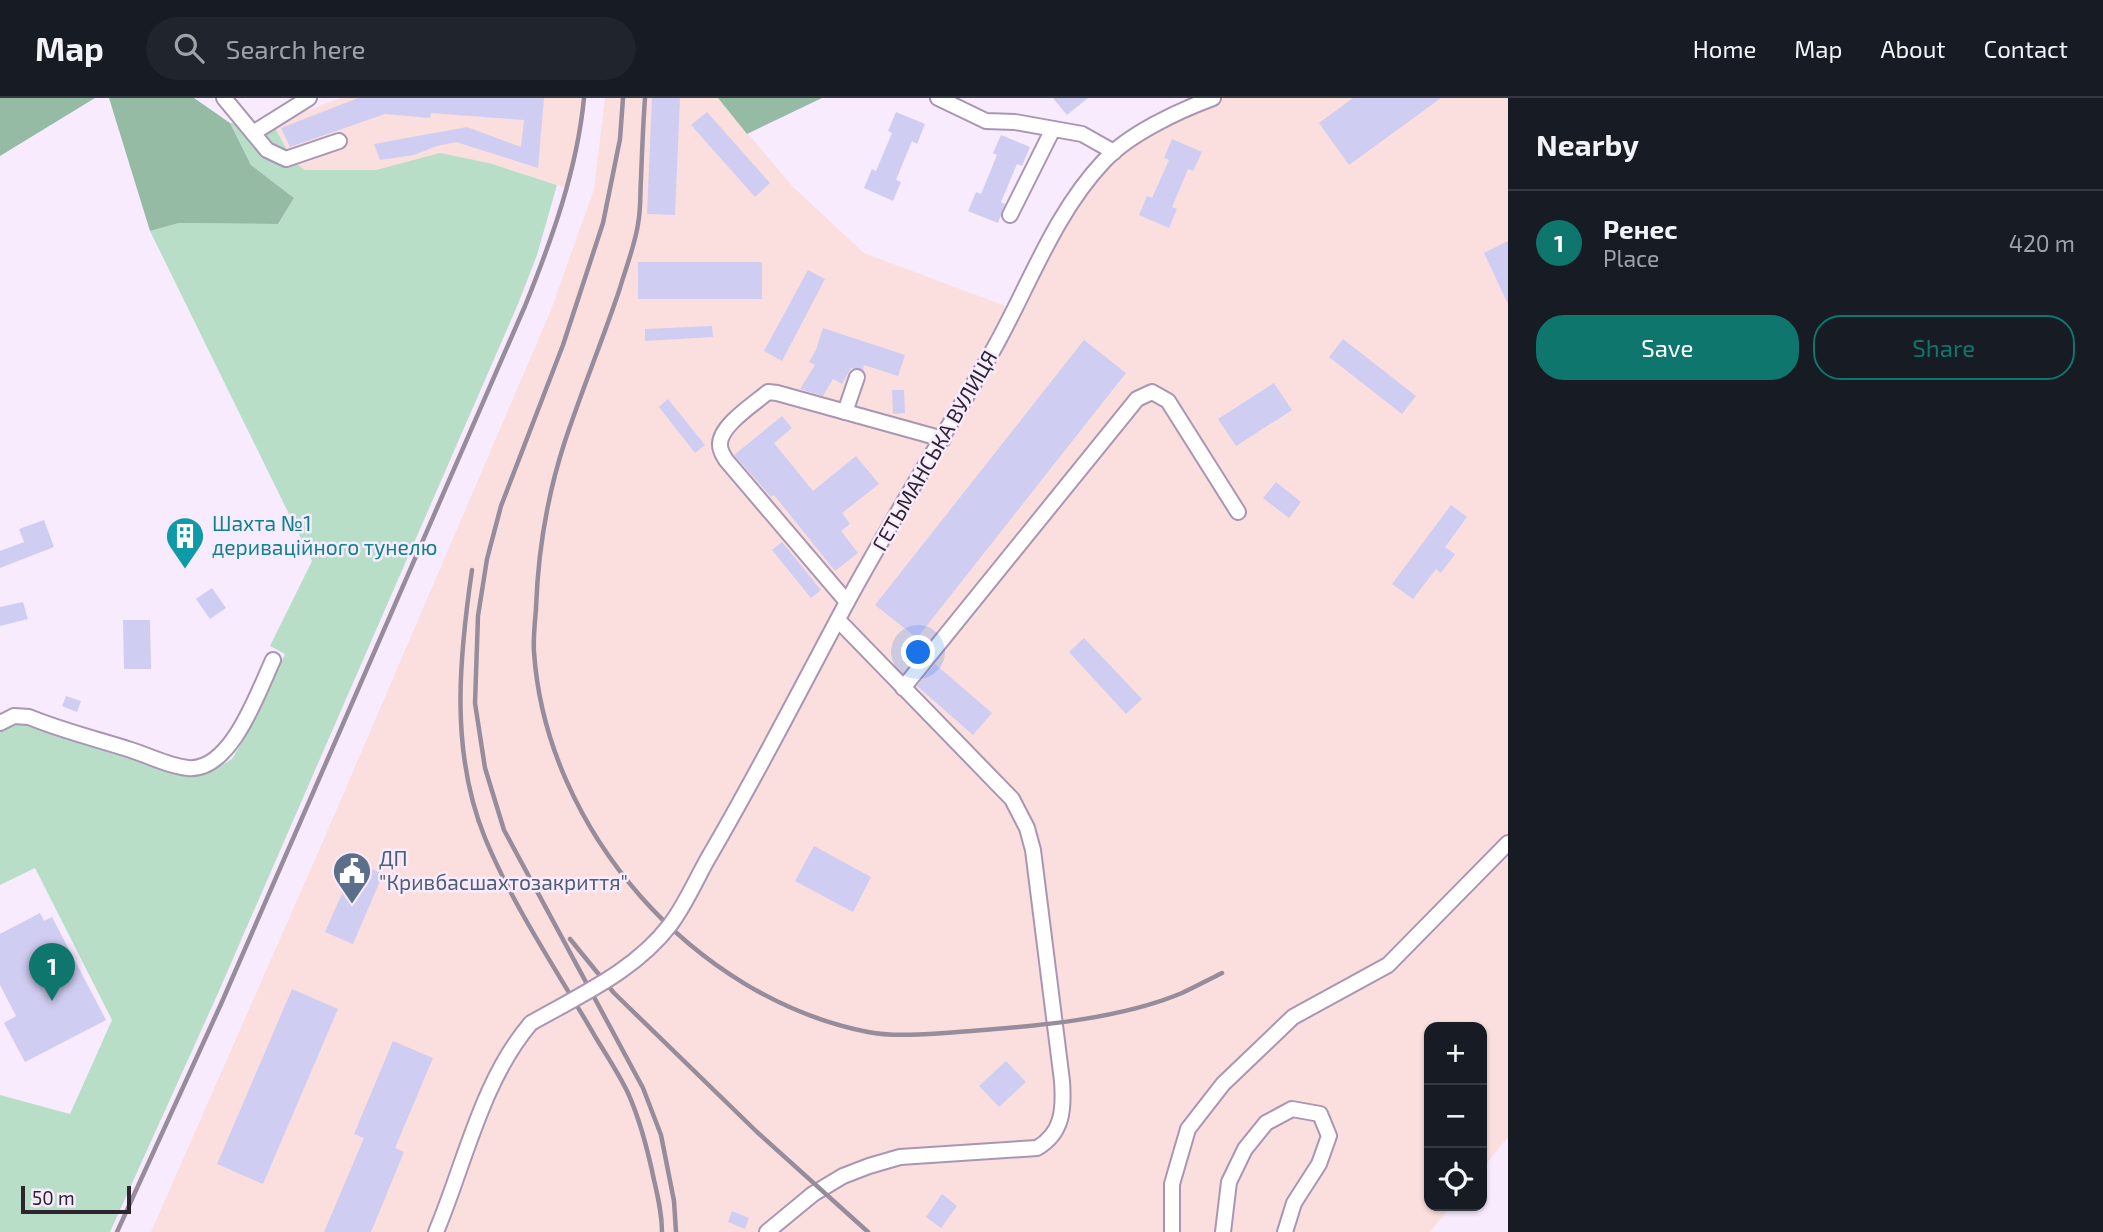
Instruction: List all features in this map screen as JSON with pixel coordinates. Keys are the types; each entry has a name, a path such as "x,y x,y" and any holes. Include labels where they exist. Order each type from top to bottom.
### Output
{"street":[{"path":"224,98 267,150 286,159 339,141"},
{"path":"253,133 309,98"},
{"path":"938,98 986,121 1015,122 1082,134 1114,152"},
{"name":"ГЕТЬМАНСЬКА ВУЛИЦЯ","path":"436,1232 498,1072 516,1041 531,1023 618,974 647,950 671,924 752,784 847,602 1016,310 1058,223 1079,191 1114,152 1130,140 1191,102 1213,98"},
{"path":"1010,215 1053,129"},
{"path":"845,412 856,377"},
{"path":"847,602 726,460 720,450 725,429 768,392 943,439"},
{"path":"903,688 1137,400 1152,392 1168,401 1238,512"},
{"path":"767,1232 813,1194 843,1176 900,1157 1037,1148 1049,1141 1062,1116 1062,1081 1033,850 1027,828 1012,799 838,620"},
{"path":"0,723 14,716 29,717 164,763 190,768 207,764 223,753 238,733 273,660"},
{"path":"1172,1232 1171,1184 1188,1129 1223,1084 1293,1017 1388,965 1508,843"},
{"path":"1223,1232 1229,1182 1245,1149 1266,1123 1292,1109 1320,1114 1329,1136 1320,1164 1294,1203 1284,1232"}],"shaded area":[{"path":"340,98 584,98 567,188 489,163 440,154 376,170 305,170 293,161 273,124"},
{"path":"605,98 718,98 793,187 864,253 1016,310 1102,163 1213,98 1508,98 1508,1137 1487,1163 1487,1022 1424,1022 1424,1211 1447,1211 1430,1232 151,1232 327,832 551,310 594,189"}],"green space":[{"path":"0,98 95,98 0,156"},
{"path":"109,98 194,98 230,123 251,165 294,198 278,224 179,223 150,231"},
{"path":"718,98 822,98 747,134"},
{"path":"230,123 273,124 293,161 305,170 376,170 440,153 489,163 557,185 537,255 518,304 215,1000 110,1232 0,1232 0,1095 70,1114 112,1020 35,868 0,885 0,732 15,723 28,722 163,769 190,775 210,772 232,759 245,737 285,654 270,646 312,561 150,231 179,223 278,224 294,198 251,165"}],"building":[{"path":"358,98 544,98 538,168 456,142 414,155 380,160 374,144 467,127 521,147 524,120 431,113 430,118 385,114 290,147 281,128"},
{"path":"652,98 680,98 675,215 647,214"},
{"path":"1053,98 1088,98 1067,115"},
{"path":"1353,98 1441,98 1349,165 1319,123"},
{"path":"707,112 770,183 755,197 691,125"},
{"path":"896,112 925,124 917,144 912,141 896,180 901,182 893,201 864,188 872,169 876,171 892,133 888,131"},
{"path":"1001,135 1030,147 1022,166 1017,164 1001,202 1005,204 998,223 968,211 976,192 981,194 997,155 993,153"},
{"path":"1172,139 1202,152 1193,171 1188,169 1172,207 1177,209 1169,228 1139,215 1147,196 1152,198 1169,160 1164,158"},
{"path":"1508,241 1508,304 1484,253"},
{"path":"638,262 762,262 762,299 638,299"},
{"path":"808,270 825,279 782,361 764,351"},
{"path":"712,326 713,337 645,341 645,329"},
{"path":"823,328 905,355 898,376 864,365 863,370 851,368 842,384 833,379 823,396 800,389 815,365 809,362"},
{"path":"1343,339 1416,396 1402,414 1329,357"},
{"path":"1084,340 1126,373 917,638 875,605"},
{"path":"1274,383 1292,410 1236,446 1218,419"},
{"path":"892,390 904,390 905,413 893,414"},
{"path":"668,399 705,445 695,453 659,407"},
{"path":"782,416 792,428 774,443 813,491 856,456 879,484 842,513 850,524 841,531 858,553 835,571 774,495 771,497 734,455"},
{"path":"1276,482 1301,502 1289,518 1263,498"},
{"path":"1451,505 1467,517 1445,547 1455,554 1441,573 1436,569 1413,599 1392,584"},
{"path":"44,520 54,547 0,568 0,551 24,542 19,529"},
{"path":"782,542 821,590 811,598 772,550"},
{"path":"212,588 226,608 210,619 196,599"},
{"path":"23,602 28,619 0,626 0,607"},
{"path":"123,620 150,620 151,669 124,669"},
{"path":"1084,638 1142,699 1126,714 1069,652"},
{"path":"935,664 992,713 973,735 917,686"},
{"path":"66,696 81,701 77,712 62,706"},
{"path":"814,846 871,877 853,912 795,881"},
{"path":"356,862 383,874 353,944 325,932"},
{"path":"40,913 44,921 52,917 106,1020 25,1062 4,1023 16,1016 0,985 0,934"},
{"path":"292,989 338,1009 263,1184 217,1164"},
{"path":"393,1041 433,1058 395,1148 404,1152 371,1232 324,1232 364,1138 354,1134"},
{"path":"1006,1061 1026,1082 999,1107 979,1086"},
{"path":"942,1194 957,1206 941,1228 926,1217"},
{"path":"732,1211 749,1218 745,1229 728,1222"}],"railway":[{"path":"117,1232 221,1004 525,306 562,204 576,151 584,98"},
{"path":"623,98 620,139 603,223 563,345 501,506 487,559 478,616 475,703 485,768 504,830 643,1088 661,1135 674,1201 676,1232"},
{"path":"645,98 637,232 553,482 541,545 534,630 534,652 545,718 567,782 599,841 640,896 689,944 744,983 804,1013 868,1032 892,1035 933,1034 1078,1020 1158,1002 1222,973"},
{"path":"472,570 461,671 461,705 466,772 474,805 485,838 509,890 628,1093 649,1158 660,1206 662,1232"},
{"path":"570,939 614,993 757,1132 868,1232"}],"place":[{"name":"Шахта №1 дериваційного тунелю","path":"185,570"},
{"name":"ДП \"Кривбасшахтозакриття\"","path":"352,905"},
{"name":"Ренес","path":"52,1001"}]}
